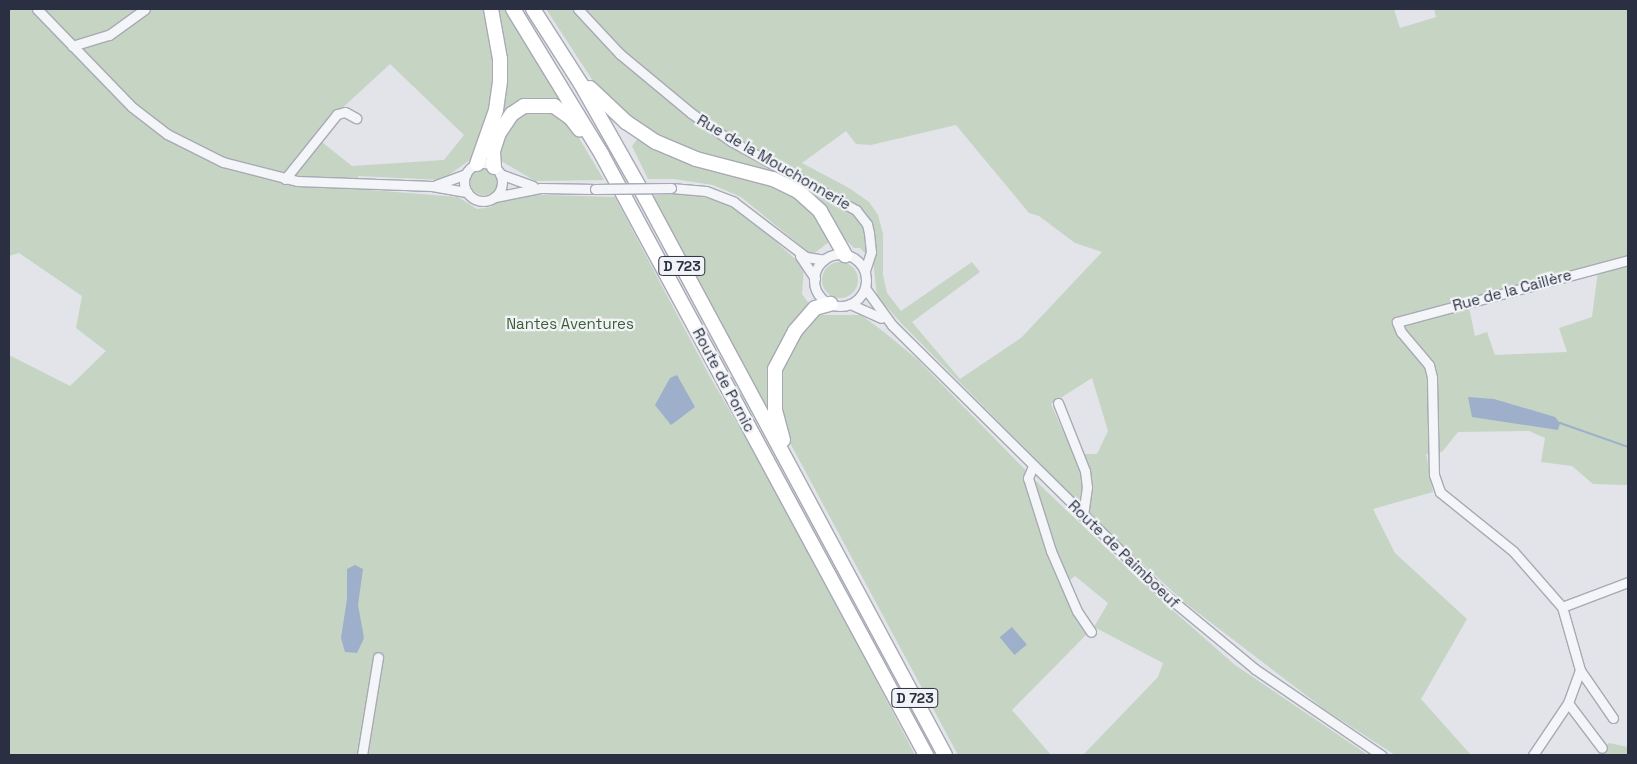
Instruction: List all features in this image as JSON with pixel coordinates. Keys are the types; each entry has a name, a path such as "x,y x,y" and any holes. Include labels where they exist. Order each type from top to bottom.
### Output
{"highway":[{"path":"477,164 496,110 500,80 500,59 491,9"},
{"name":"Route de Pornic","path":"513,9 615,180 926,755"},
{"name":"Route de Pornic","path":"533,9 565,58 646,198 945,755"},
{"path":"565,58 578,69 601,100 656,142 696,159 772,179 798,191 820,211 849,256"},
{"path":"497,171 494,150 497,139 512,114 529,104 546,104 570,117 604,169 615,180"},
{"path":"795,475 792,459 774,410 775,369 795,330 815,308 830,304"}],"street":[{"path":"37,9 132,107 167,134 223,162 285,179 432,186 468,192 480,200 540,188 671,188 706,191 734,202 792,247 814,260 865,253 870,242"},
{"path":"72,46 109,35 145,9"},
{"name":"Rue de la Mouchonnerie","path":"578,9 620,54 691,113 731,141 856,210 868,224 871,252 864,271"},
{"path":"285,179 337,114 345,112 356,118"},
{"path":"432,186 466,174 477,164 540,188"},
{"path":"495,197 500,189 497,171"},
{"path":"466,174 468,192"},
{"path":"792,247 815,278 818,292 830,304 850,304 865,288 864,271 849,256"},
{"path":"815,278 824,260"},
{"name":"Rue de la Caillère","path":"1562,607 1513,551 1440,492 1434,475 1432,377 1429,366 1401,332 1397,322 1628,260"},
{"name":"Route de Paimboeuf","path":"865,288 892,325 1083,516 1162,592 1237,656 1381,755"},
{"name":"Route de Paimboeuf","path":"850,304 867,309 892,325"},
{"path":"1058,403 1085,471 1087,487 1083,516"},
{"path":"1033,466 1028,478 1051,551 1077,611 1090,632"},
{"path":"1613,718 1580,670 1562,607 1628,582"},
{"path":"362,755 378,657"},
{"path":"1533,755 1568,702 1580,670"},
{"path":"1568,702 1602,748"}],"green space":[{"name":"Nantes Aventures","path":"9,9 505,9 561,98 553,116 562,118 573,128 604,180 535,181 501,161 471,159 442,180 358,176 358,189 458,197 477,209 491,207 506,194 615,197 709,375 788,511 915,755 9,755 9,355 70,386 106,351 76,328 82,296 19,253 9,256","holes":["390,64 464,135 444,160 352,166 313,135"]},
{"path":"546,9 1394,9 1400,28 1436,17 1434,9 1628,9 1628,485 1593,484 1572,466 1541,462 1545,438 1529,431 1458,432 1442,452 1426,454 1433,492 1373,509 1395,553 1467,619 1421,699 1471,755 1395,755 1324,709 1184,602 1102,526 902,324 877,296 873,261 860,248 854,248 845,239 829,242 812,255 741,197 713,185 674,179 648,179 632,146 644,130 597,87","holes":["956,125 1029,213 1039,216 1075,243 1102,252 1021,338 960,379 912,322 980,272 972,262 901,311 887,293 883,275 883,234 878,215 869,202 849,188 802,163 846,131 856,144 871,145","1594,265 1598,271 1592,317 1559,328 1567,352 1495,355 1487,332 1475,336 1467,298","1092,378 1108,431 1097,454 1073,454 1051,404"]},
{"path":"484,167 494,171 498,181 494,191 484,195 474,191 470,181 474,171"},
{"path":"680,192 715,200 738,210 804,267 802,294 817,315 861,315 884,332 918,360 1043,488 1161,600 1235,665 1368,755 1083,755 1158,677 1163,663 1094,627 1108,603 1075,576 1062,586 1086,635 1012,710 1051,755 958,755 789,441 780,392 768,393 767,410 652,196"},
{"path":"840,262 847,263 853,267 857,273 857,287 853,293 847,297 840,298 833,297 827,293 823,287 822,280 823,273 827,267 833,263"},
{"path":"1609,743 1628,747 1628,755 1597,755"}],"water":[{"path":"677,375 695,407 671,425 655,405 670,378"},
{"path":"1468,397 1494,399 1555,417 1560,423 1558,430 1472,417"},
{"path":"355,565 363,569 358,605 364,638 357,653 345,652 341,638 347,599 347,569"},
{"path":"1012,627 1027,645 1015,655 1000,637"}],"waterway":[{"path":"1560,423 1628,447"}]}
